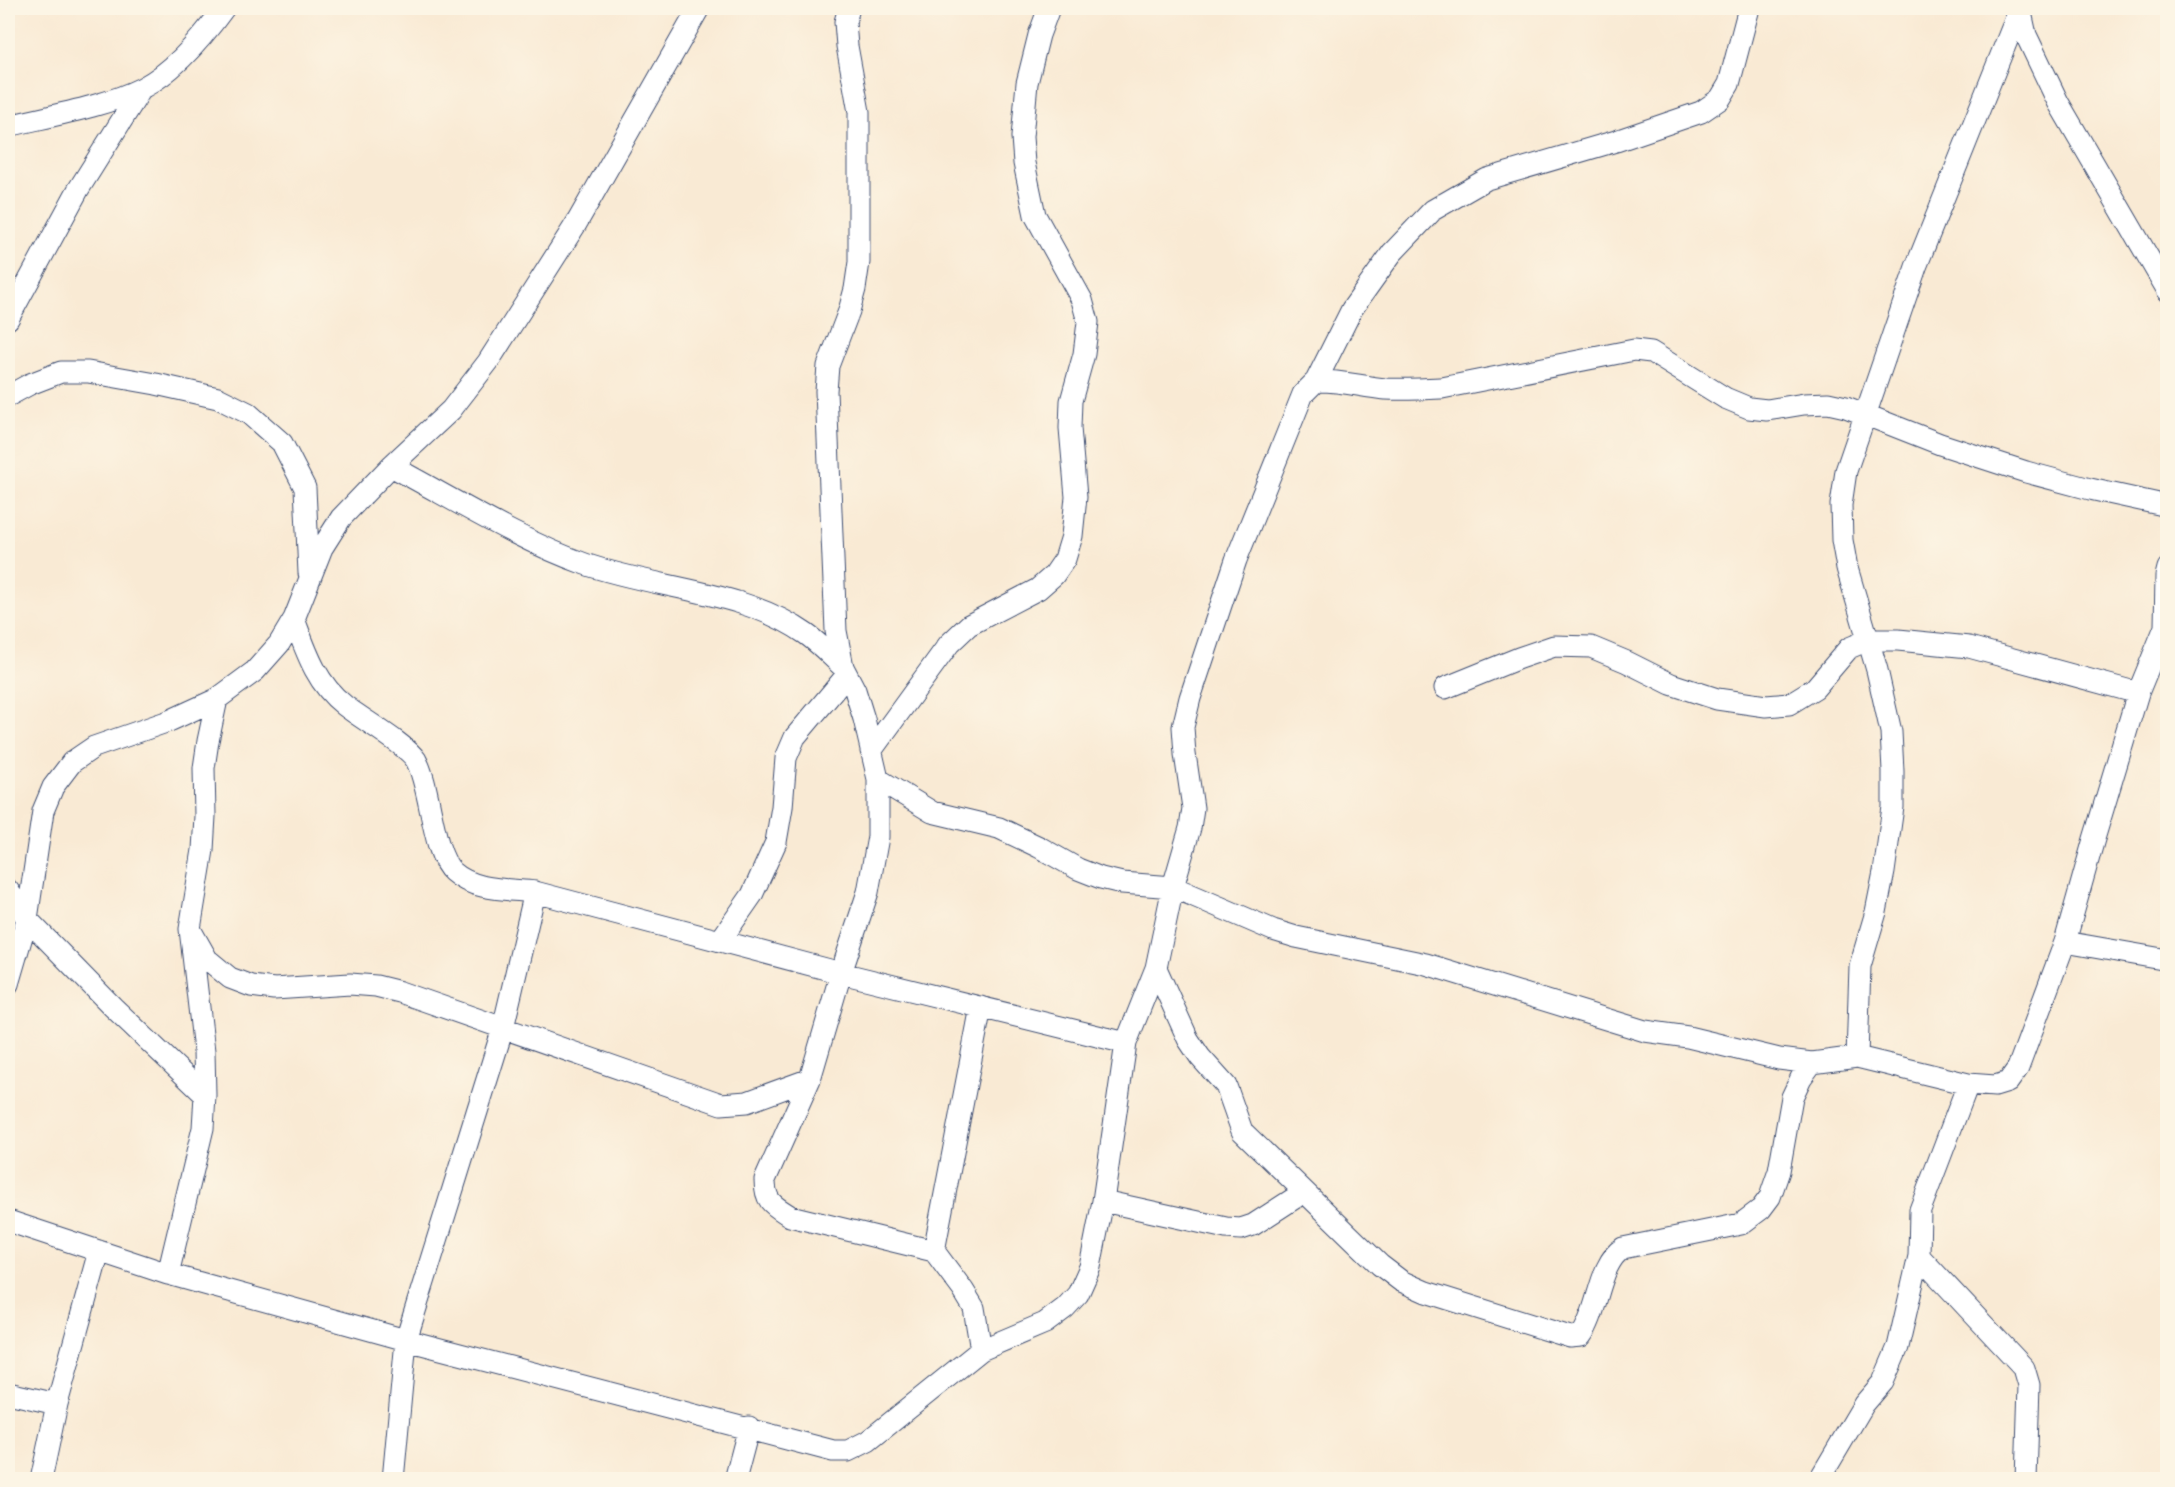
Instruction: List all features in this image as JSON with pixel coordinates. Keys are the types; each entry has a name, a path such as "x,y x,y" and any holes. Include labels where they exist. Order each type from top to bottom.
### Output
{"street":[{"path":"8,126 101,103 142,88 169,70 206,33 224,8"},
{"path":"9,978 27,919 43,811 53,787 72,762 94,747 169,721 217,699 255,671 279,644 294,619 322,548 341,518 391,466 451,410 488,362 576,224 699,8"},
{"path":"849,8 845,22 846,34 859,112 859,262 849,311 828,366 825,391 836,631 845,671 855,690 864,719 878,779 878,837 868,892 810,1079 765,1180 765,1193 772,1205 790,1216 934,1251 974,1308 981,1350"},
{"path":"871,752 949,645 969,625 1038,589 1054,575 1065,559 1071,536 1076,497 1070,428 1071,401 1084,354 1088,322 1082,300 1035,215 1024,163 1022,137 1027,83 1039,35 1049,8"},
{"path":"8,1221 168,1274 406,1340 834,1450 849,1451 868,1441 981,1350 1045,1323 1065,1308 1078,1294 1090,1267 1104,1201 1126,1043 1156,968 1173,887 1186,846 1194,808 1183,727 1190,698 1236,560 1303,394 1316,381 1352,309 1392,253 1433,210 1487,179 1616,141 1701,112 1720,99 1729,84 1749,8"},
{"path":"2020,8 2026,35 2058,102 2168,291"},
{"path":"1857,1057 1860,966 1876,912 1893,807 1891,732 1847,568 1842,540 1841,505 1846,471 1916,267 2020,8"},
{"path":"8,319 78,190 142,88"},
{"path":"1316,381 1334,380 1392,389 1442,388 1634,350 1651,352 1725,398 1749,408 1767,410 1828,403 1865,414 1940,444 2026,472 2168,506"},
{"path":"8,396 30,384 61,372 88,372 218,398 248,413 282,443 305,488 309,582"},
{"path":"391,466 550,551 623,576 741,603 776,617 805,634 845,671"},
{"path":"878,779 915,804 932,812 999,828 1077,869 1122,883 1173,887 1273,930 1296,937 1426,964 1645,1031 1688,1037 1764,1057 1812,1063 1857,1057 1968,1083 1995,1086 2008,1082 2018,1068 2066,942 2138,693 2166,630 2168,568"},
{"path":"294,619 311,664 326,688 342,704 416,759 423,778 440,849 449,870 462,880 483,887 535,892 841,973 1126,1043"},
{"path":"1445,688 1554,646 1591,647 1671,684 1717,699 1766,706 1789,704 1815,688 1849,648 1868,640 1898,640 1969,647 2138,693"},
{"path":"720,941 752,895 776,842 782,807 786,758 795,737 845,671"},
{"path":"168,1274 203,1128 206,1095 204,1051 190,929 203,850 204,768 217,699"},
{"path":"8,890 27,919 113,1007 206,1095"},
{"path":"393,1479 406,1340 503,1028 535,892"},
{"path":"190,929 207,959 230,978 251,986 274,989 350,984 376,986 400,992 721,1104 747,1102 810,1079"},
{"path":"2066,942 2168,960"},
{"path":"1156,968 1188,1039 1200,1057 1226,1086 1242,1131 1380,1265 1401,1281 1426,1292 1570,1337 1581,1336 1588,1327 1608,1266 1615,1253 1623,1248 1741,1224 1761,1209 1770,1197 1779,1171 1792,1097 1801,1078 1812,1063"},
{"path":"934,1251 981,1007"},
{"path":"1819,1479 1864,1404 1883,1382 1898,1347 1918,1256 1920,1210 1968,1083"},
{"path":"1104,1201 1226,1228 1241,1229 1253,1225 1304,1192"},
{"path":"41,1479 57,1404 99,1251"},
{"path":"1918,1256 2024,1368 2029,1385 2026,1479"},
{"path":"8,1393 57,1404"},
{"path":"735,1479 749,1427"}]}
